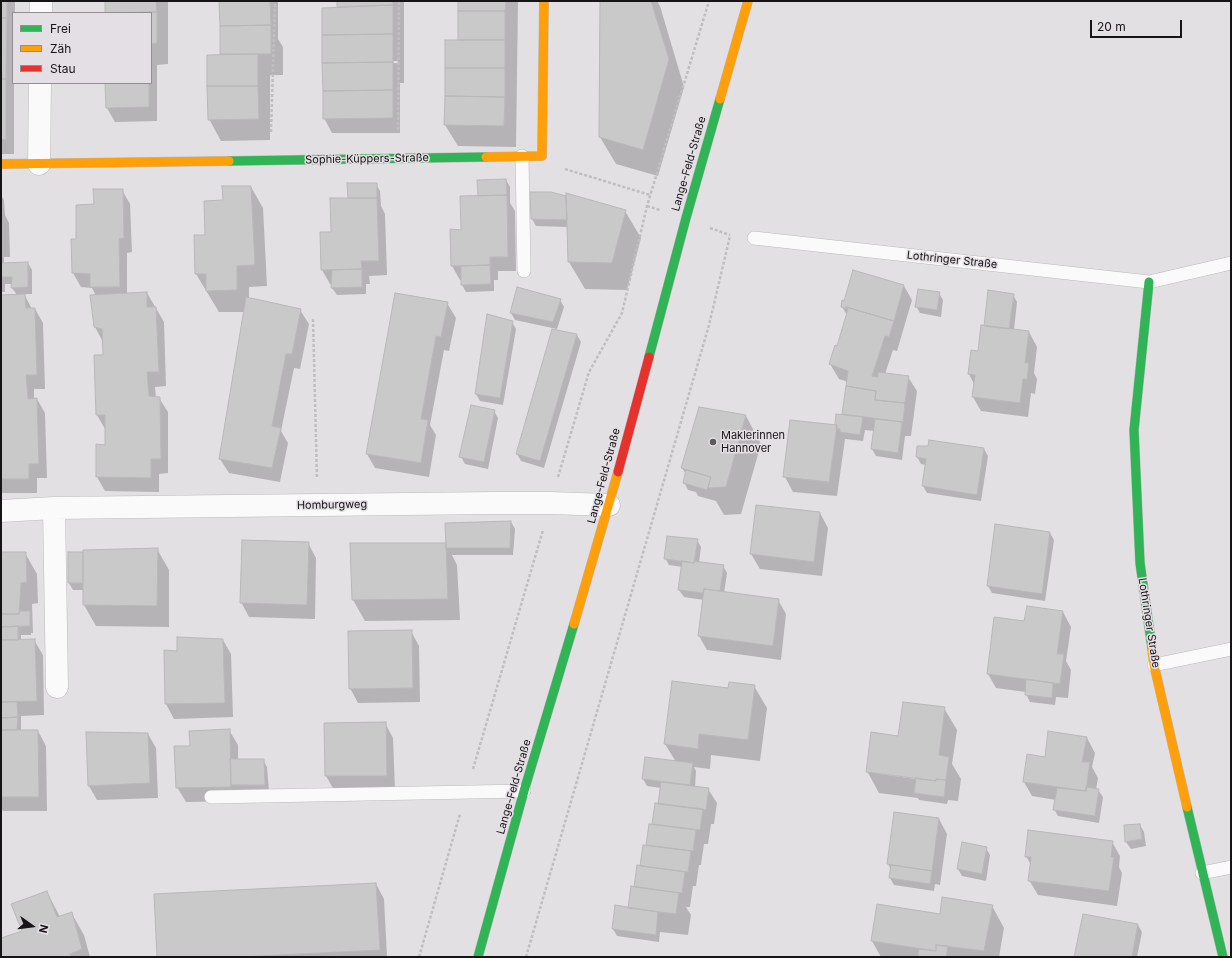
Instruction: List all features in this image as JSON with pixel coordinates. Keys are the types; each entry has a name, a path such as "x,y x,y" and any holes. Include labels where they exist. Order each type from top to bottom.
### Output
{"street":[{"path":"41,1 41,12"},
{"path":"542,156 544,1"},
{"name":"Lange-Feld-Straße","path":"478,957 524,791 609,505 686,218 748,1"},
{"path":"39,164 40,84"},
{"name":"Sophie-Küppers-Straße","path":"1,164 542,156"},
{"name":"Lothringer Straße","path":"1149,282 1134,430 1140,563 1154,665 1223,957"},
{"name":"Homburgweg","path":"1,510 54,508 543,503 609,505"},
{"path":"54,508 57,687"}],"lane":[{"path":"522,156 524,271"},
{"name":"Lothringer Straße","path":"754,238 1149,282 1231,263"},
{"path":"1154,665 1231,649"},
{"path":"211,797 524,791"},
{"path":"1202,873 1231,867"}],"path":[{"path":"270,160 275,1"},
{"path":"398,158 399,1"},
{"path":"542,156 564,168 650,195"},
{"path":"526,957 709,325 730,236"},
{"path":"313,319 317,505"}],"building":[{"path":"1,1 7,1 7,18 1,18"},
{"path":"105,1 156,1 157,12 105,12"},
{"path":"219,1 270,1 271,25 220,26"},
{"path":"337,1 393,1 393,5 337,7"},
{"path":"458,1 506,1 505,11 458,11"},
{"path":"600,1 651,1 669,59 643,150 599,137"},
{"path":"393,5 393,34 322,35 322,8"},
{"path":"458,11 505,11 505,40 458,40"},
{"path":"152,12 157,12 157,43 152,44"},
{"path":"1,18 7,18 6,79 1,79"},
{"path":"271,25 271,54 220,54 220,26"},
{"path":"393,34 393,62 322,63 322,35"},
{"path":"445,40 505,40 505,68 445,68"},
{"path":"258,54 258,86 207,86 207,55"},
{"path":"393,62 393,90 323,91 322,63"},
{"path":"445,68 505,68 505,97 445,96"},
{"path":"1,79 6,79 6,140 1,139"},
{"path":"105,84 149,84 149,107 106,108"},
{"path":"207,86 258,86 259,119 208,120"},
{"path":"393,90 393,118 323,119 323,91"},
{"path":"445,96 505,97 504,126 444,125"},
{"path":"506,179 507,195 478,196 477,180"},
{"path":"347,183 377,183 377,198 348,198"},
{"path":"222,186 251,186 255,265 237,266 237,290 206,291 206,274 195,274 194,235 205,235 204,201 223,200"},
{"path":"93,189 123,189 124,238 119,239 120,287 90,287 90,274 72,273 71,239 76,239 76,205 94,204"},
{"path":"530,192 551,192 566,196 567,220 531,219"},
{"path":"566,193 626,210 612,263 568,262"},
{"path":"507,195 508,257 490,257 490,265 451,266 450,229 461,230 460,196"},
{"path":"330,198 377,198 379,261 361,261 362,269 321,270 320,232 331,232"},
{"path":"28,262 28,287 11,288 12,277 1,277 1,263"},
{"path":"490,265 491,284 461,285 461,266"},
{"path":"362,269 362,287 331,288 332,270"},
{"path":"853,270 904,285 894,321 846,307 846,309 841,307 842,300 844,301"},
{"path":"517,287 561,299 553,322 510,313"},
{"path":"918,289 940,292 937,310 915,307"},
{"path":"988,290 1014,294 1009,329 984,326"},
{"path":"147,292 147,307 156,307 159,372 147,372 149,396 160,397 161,459 151,459 151,478 96,477 96,444 105,445 105,415 96,415 94,355 103,355 102,329 94,327 90,295"},
{"path":"395,293 448,302 441,337 436,336 421,419 428,420 421,463 366,454"},
{"path":"25,294 26,308 35,308 37,375 26,375 28,399 37,398 39,464 29,464 29,479 1,479 1,295"},
{"path":"246,297 301,309 292,354 286,354 272,426 281,428 272,468 219,459"},
{"path":"846,307 894,321 889,337 885,336 872,376 878,377 878,372 909,376 905,403 875,400 876,391 846,386 848,371 829,364 835,345 837,346 848,309"},
{"path":"487,314 513,321 500,398 475,394"},
{"path":"981,325 1029,331 1025,363 1029,363 1027,379 1023,379 1020,403 972,397 975,375 968,374 971,350 978,351"},
{"path":"552,329 577,334 540,461 516,454"},
{"path":"846,386 876,391 875,400 905,403 903,422 842,414"},
{"path":"471,405 495,410 484,462 459,457"},
{"path":"699,407 746,415 726,487 708,488 711,477 681,468"},
{"path":"836,414 863,417 860,435 840,432 840,429 836,429"},
{"path":"875,419 902,422 898,453 871,449"},
{"path":"790,420 837,425 829,482 783,477"},
{"path":"929,440 984,448 977,495 922,486 926,459 916,457 917,446 928,446"},
{"path":"686,470 711,477 707,490 683,483"},
{"path":"756,505 820,512 814,562 750,554"},
{"path":"511,521 510,548 446,548 445,523"},
{"path":"995,524 1050,532 1042,594 987,586"},
{"path":"667,536 698,539 694,563 664,559"},
{"path":"242,540 309,542 307,605 240,603"},
{"path":"350,543 446,543 448,599 352,600"},
{"path":"158,548 157,606 83,605 83,550"},
{"path":"1,552 26,552 27,582 21,583 19,614 1,614"},
{"path":"68,552 83,552 83,583 68,583"},
{"path":"682,561 724,565 720,591 704,589 703,593 678,590"},
{"path":"704,589 779,599 773,646 698,636"},
{"path":"1027,606 1063,611 1057,654 1064,654 1060,684 987,674 994,617 1024,621"},
{"path":"20,611 30,611 30,626 1,627 1,614 19,614"},
{"path":"18,626 18,640 1,640 1,627"},
{"path":"412,630 413,688 349,689 348,631"},
{"path":"177,637 223,639 225,703 165,704 164,650 177,651"},
{"path":"35,639 37,701 1,702 1,640"},
{"path":"1026,679 1053,683 1052,698 1025,695"},
{"path":"672,681 728,688 729,682 755,685 748,740 699,734 698,749 664,744"},
{"path":"1,702 17,702 18,717 1,718"},
{"path":"903,702 945,707 939,755 949,757 946,780 936,779 936,781 866,772 871,732 898,736"},
{"path":"18,717 17,730 1,730 1,718"},
{"path":"386,722 387,776 325,776 324,723"},
{"path":"230,729 231,787 176,788 174,746 190,746 189,731"},
{"path":"1,730 38,730 39,797 1,797"},
{"path":"1048,731 1087,737 1082,762 1090,762 1086,791 1023,782 1027,754 1045,757"},
{"path":"86,732 148,733 150,783 88,786"},
{"path":"645,757 693,763 690,785 642,779"},
{"path":"230,759 264,759 265,785 231,785"},
{"path":"916,778 936,781 936,779 946,780 944,797 914,793"},
{"path":"661,782 709,788 706,810 658,804"},
{"path":"1086,787 1099,789 1095,816 1053,810 1057,788 1086,791"},
{"path":"655,803 703,809 700,830 652,824"},
{"path":"894,812 939,818 932,871 887,864"},
{"path":"649,824 696,830 693,851 646,845"},
{"path":"1140,824 1142,839 1125,842 1124,825"},
{"path":"1028,830 1113,841 1111,857 1114,857 1109,891 1028,881 1031,857 1025,857"},
{"path":"962,842 987,847 982,874 957,869"},
{"path":"643,845 691,851 688,872 640,866"},
{"path":"637,865 685,872 682,893 634,887"},
{"path":"891,865 932,871 930,884 889,878"},
{"path":"376,883 380,950 239,957 157,957 154,894"},
{"path":"631,886 679,893 676,914 628,908"},
{"path":"47,891 57,917 72,912 82,949 70,954 71,957 1,957 1,938 22,931 11,904"},
{"path":"942,897 993,905 984,951 936,945 936,951 871,941 877,904 940,914"},
{"path":"615,905 658,912 656,935 612,929"},
{"path":"1083,914 1138,924 1132,957 1074,957"},
{"path":"936,945 948,946 946,957 918,957 919,949 936,951"}],"traffic: fast":[{"path":"649,357 686,218 720,99"},
{"path":"229,161 486,157"},
{"path":"1149,282 1134,430 1140,563 1152,648"},
{"path":"478,957 524,791 574,624"},
{"path":"1187,807 1223,957"}],"traffic: slow":[{"path":"486,157 542,156 544,1"},
{"path":"720,99 748,1"},
{"path":"1,164 229,161"},
{"path":"574,624 618,472"},
{"path":"1152,648 1154,665 1187,807"}],"traffic: jam":[{"path":"618,472 649,357"}],"place":[{"name":"Maklerinnen Hannover","path":"713,442"}]}
